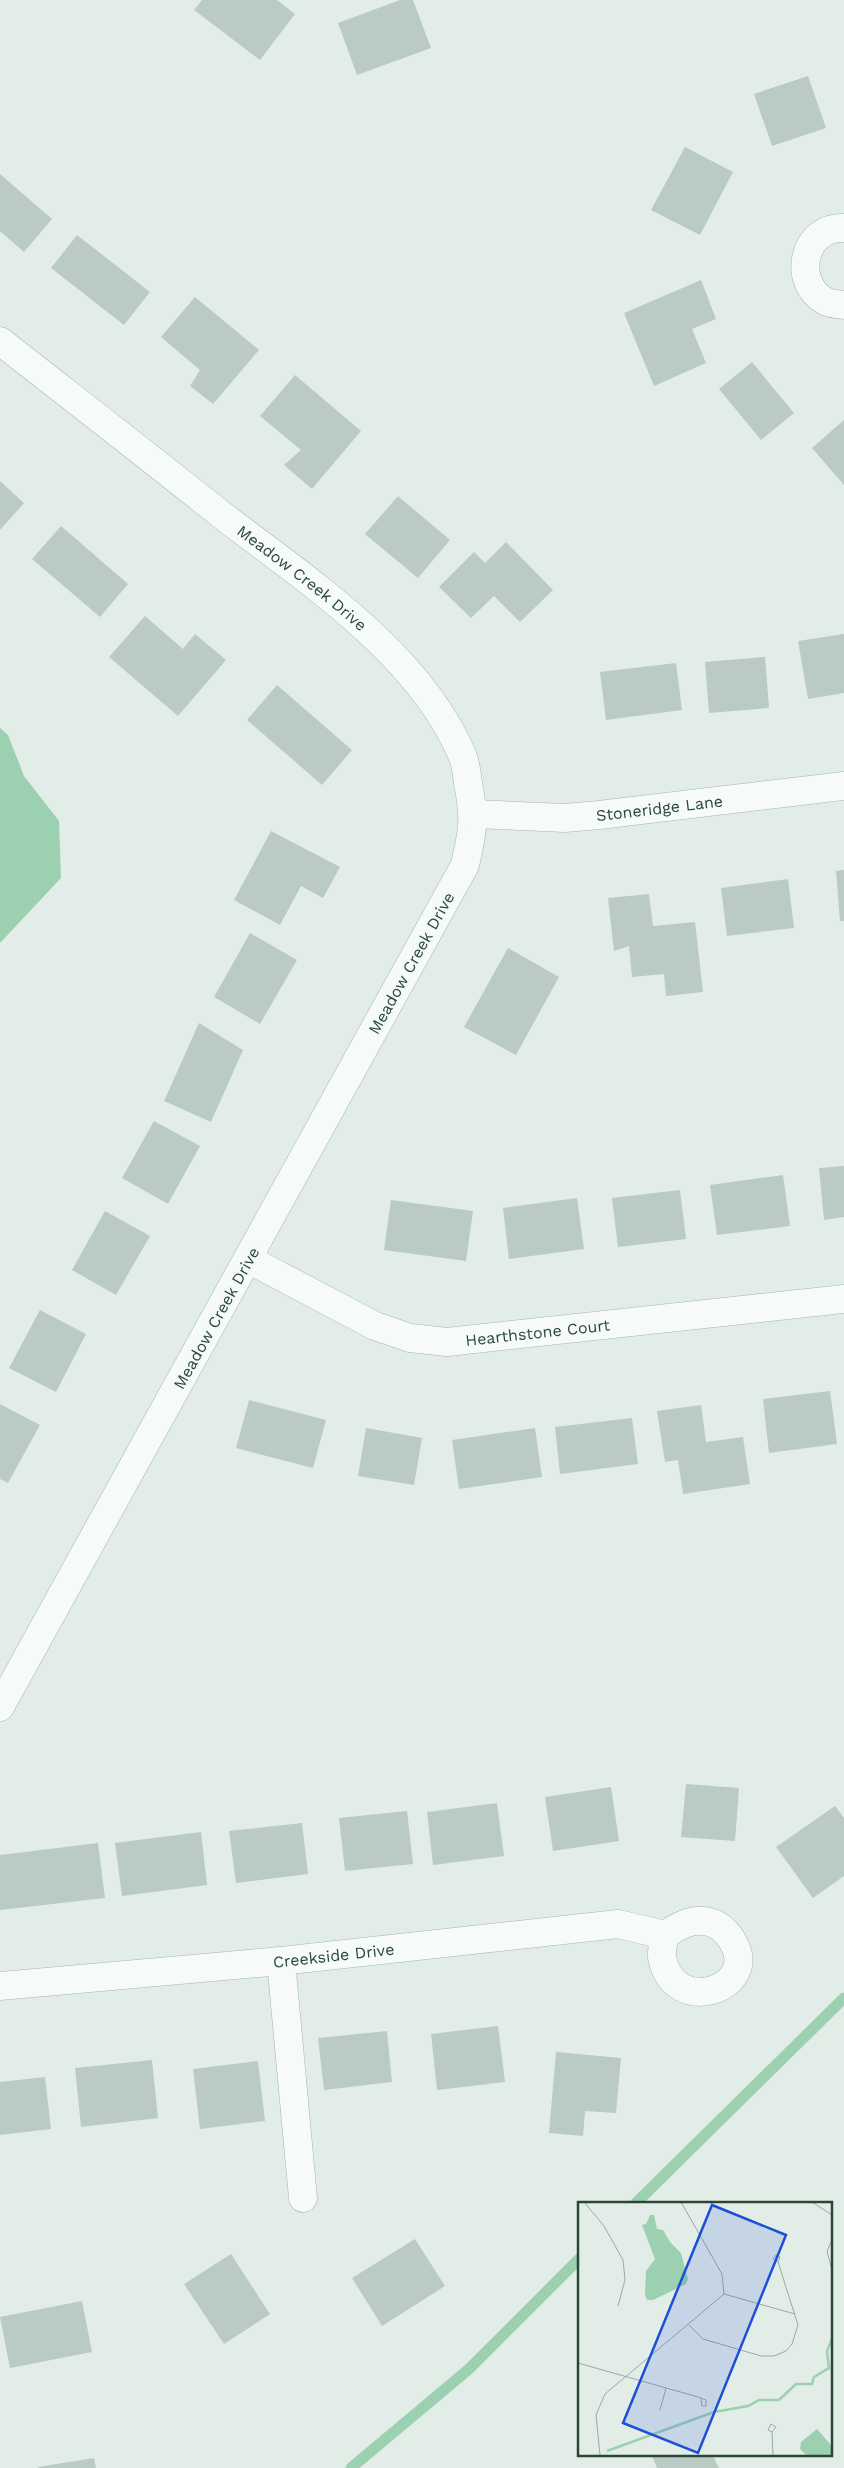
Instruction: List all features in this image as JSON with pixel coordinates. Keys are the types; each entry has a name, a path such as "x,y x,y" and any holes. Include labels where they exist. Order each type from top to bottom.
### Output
{"street":[{"path":"844,228 821,234 808,247 805,271 812,290 825,302 844,305"},
{"name":"Meadow Creek Drive","path":"0,341 375,637 413,678 444,721 463,759 474,814 472,835 465,865 0,1707"},
{"name":"Stoneridge Lane","path":"474,814 565,818 844,786"},
{"name":"Hearthstone Court","path":"248,1259 375,1326 410,1338 447,1342 844,1299"},
{"name":"Creekside Drive","path":"0,1986 281,1961 618,1924 665,1935"},
{"path":"281,1961 302,2198"}],"shaded area":[{"path":"0,728 8,735 24,776 59,821 61,878 0,943"}],"building":[{"path":"202,0 277,0 295,14 260,60 194,10"},
{"path":"400,0 413,0 431,48 357,75 338,23"},
{"path":"808,76 826,128 772,146 754,94"},
{"path":"685,147 733,172 700,235 651,210"},
{"path":"0,174 52,219 24,252 0,231"},
{"path":"77,235 150,292 124,325 51,268"},
{"path":"701,280 716,319 692,329 706,363 654,386 624,313"},
{"path":"195,297 259,350 213,404 190,386 200,370 161,337"},
{"path":"752,362 794,413 761,440 719,389"},
{"path":"295,375 361,431 312,489 284,465 301,450 260,416"},
{"path":"844,420 844,485 812,448"},
{"path":"0,481 24,503 0,530"},
{"path":"398,496 450,540 418,578 365,534"},
{"path":"61,526 128,584 100,617 32,559"},
{"path":"506,542 553,590 520,622 494,596 471,618 439,587 474,552 485,563"},
{"path":"145,616 183,649 195,634 226,660 178,716 109,657"},
{"path":"844,634 844,693 808,699 798,641"},
{"path":"765,657 769,708 709,713 705,662"},
{"path":"676,663 682,710 606,720 600,672"},
{"path":"277,685 352,750 322,785 247,720"},
{"path":"271,831 340,867 323,898 301,886 280,925 234,900"},
{"path":"844,870 844,921 840,921 836,871"},
{"path":"788,879 794,928 727,936 721,888"},
{"path":"649,894 653,926 695,922 703,992 666,996 664,974 632,977 629,946 614,951 608,898"},
{"path":"250,933 297,960 260,1024 214,997"},
{"path":"508,948 559,977 516,1055 464,1027"},
{"path":"199,1023 243,1050 211,1122 164,1101"},
{"path":"154,1121 200,1146 168,1204 122,1178"},
{"path":"844,1166 844,1217 824,1220 819,1168"},
{"path":"783,1175 790,1226 717,1235 710,1185"},
{"path":"680,1190 686,1239 618,1247 612,1198"},
{"path":"577,1198 584,1249 509,1259 503,1208"},
{"path":"391,1200 473,1211 466,1261 384,1250"},
{"path":"105,1211 150,1236 116,1295 72,1270"},
{"path":"40,1310 86,1334 56,1392 9,1368"},
{"path":"830,1391 837,1444 769,1453 763,1399"},
{"path":"249,1400 326,1420 313,1468 236,1448"},
{"path":"0,1404 40,1425 8,1483 0,1479"},
{"path":"701,1405 706,1442 743,1437 750,1484 683,1494 678,1460 665,1462 657,1411"},
{"path":"632,1418 638,1464 560,1474 555,1427"},
{"path":"366,1428 422,1438 414,1485 358,1476"},
{"path":"535,1428 542,1477 459,1489 452,1440"},
{"path":"686,1784 739,1788 735,1841 681,1837"},
{"path":"611,1787 619,1841 553,1851 545,1797"},
{"path":"497,1803 504,1856 433,1865 427,1812"},
{"path":"835,1806 844,1818 844,1876 813,1898 776,1847"},
{"path":"407,1811 413,1864 345,1871 339,1818"},
{"path":"302,1823 308,1874 236,1883 229,1831"},
{"path":"201,1832 207,1885 122,1896 115,1843"},
{"path":"98,1843 105,1898 0,1910 0,1855"},
{"path":"498,2026 505,2082 437,2090 431,2034"},
{"path":"387,2031 392,2082 324,2090 318,2038"},
{"path":"556,2052 621,2058 616,2113 585,2111 583,2136 549,2133"},
{"path":"152,2060 158,2118 81,2127 75,2068"},
{"path":"258,2061 265,2121 200,2129 193,2069"},
{"path":"45,2077 51,2129 0,2135 0,2082"},
{"path":"415,2239 445,2286 382,2326 352,2278"},
{"path":"231,2254 270,2314 224,2344 184,2284"},
{"path":"82,2301 92,2352 10,2368 0,2317"},
{"path":"652,2456 713,2456 719,2468 657,2468"},
{"path":"94,2458 96,2468 38,2468 38,2467"}],"waterway":[{"path":"637,2202 844,1998"},
{"path":"351,2468 469,2369 578,2260"}]}
